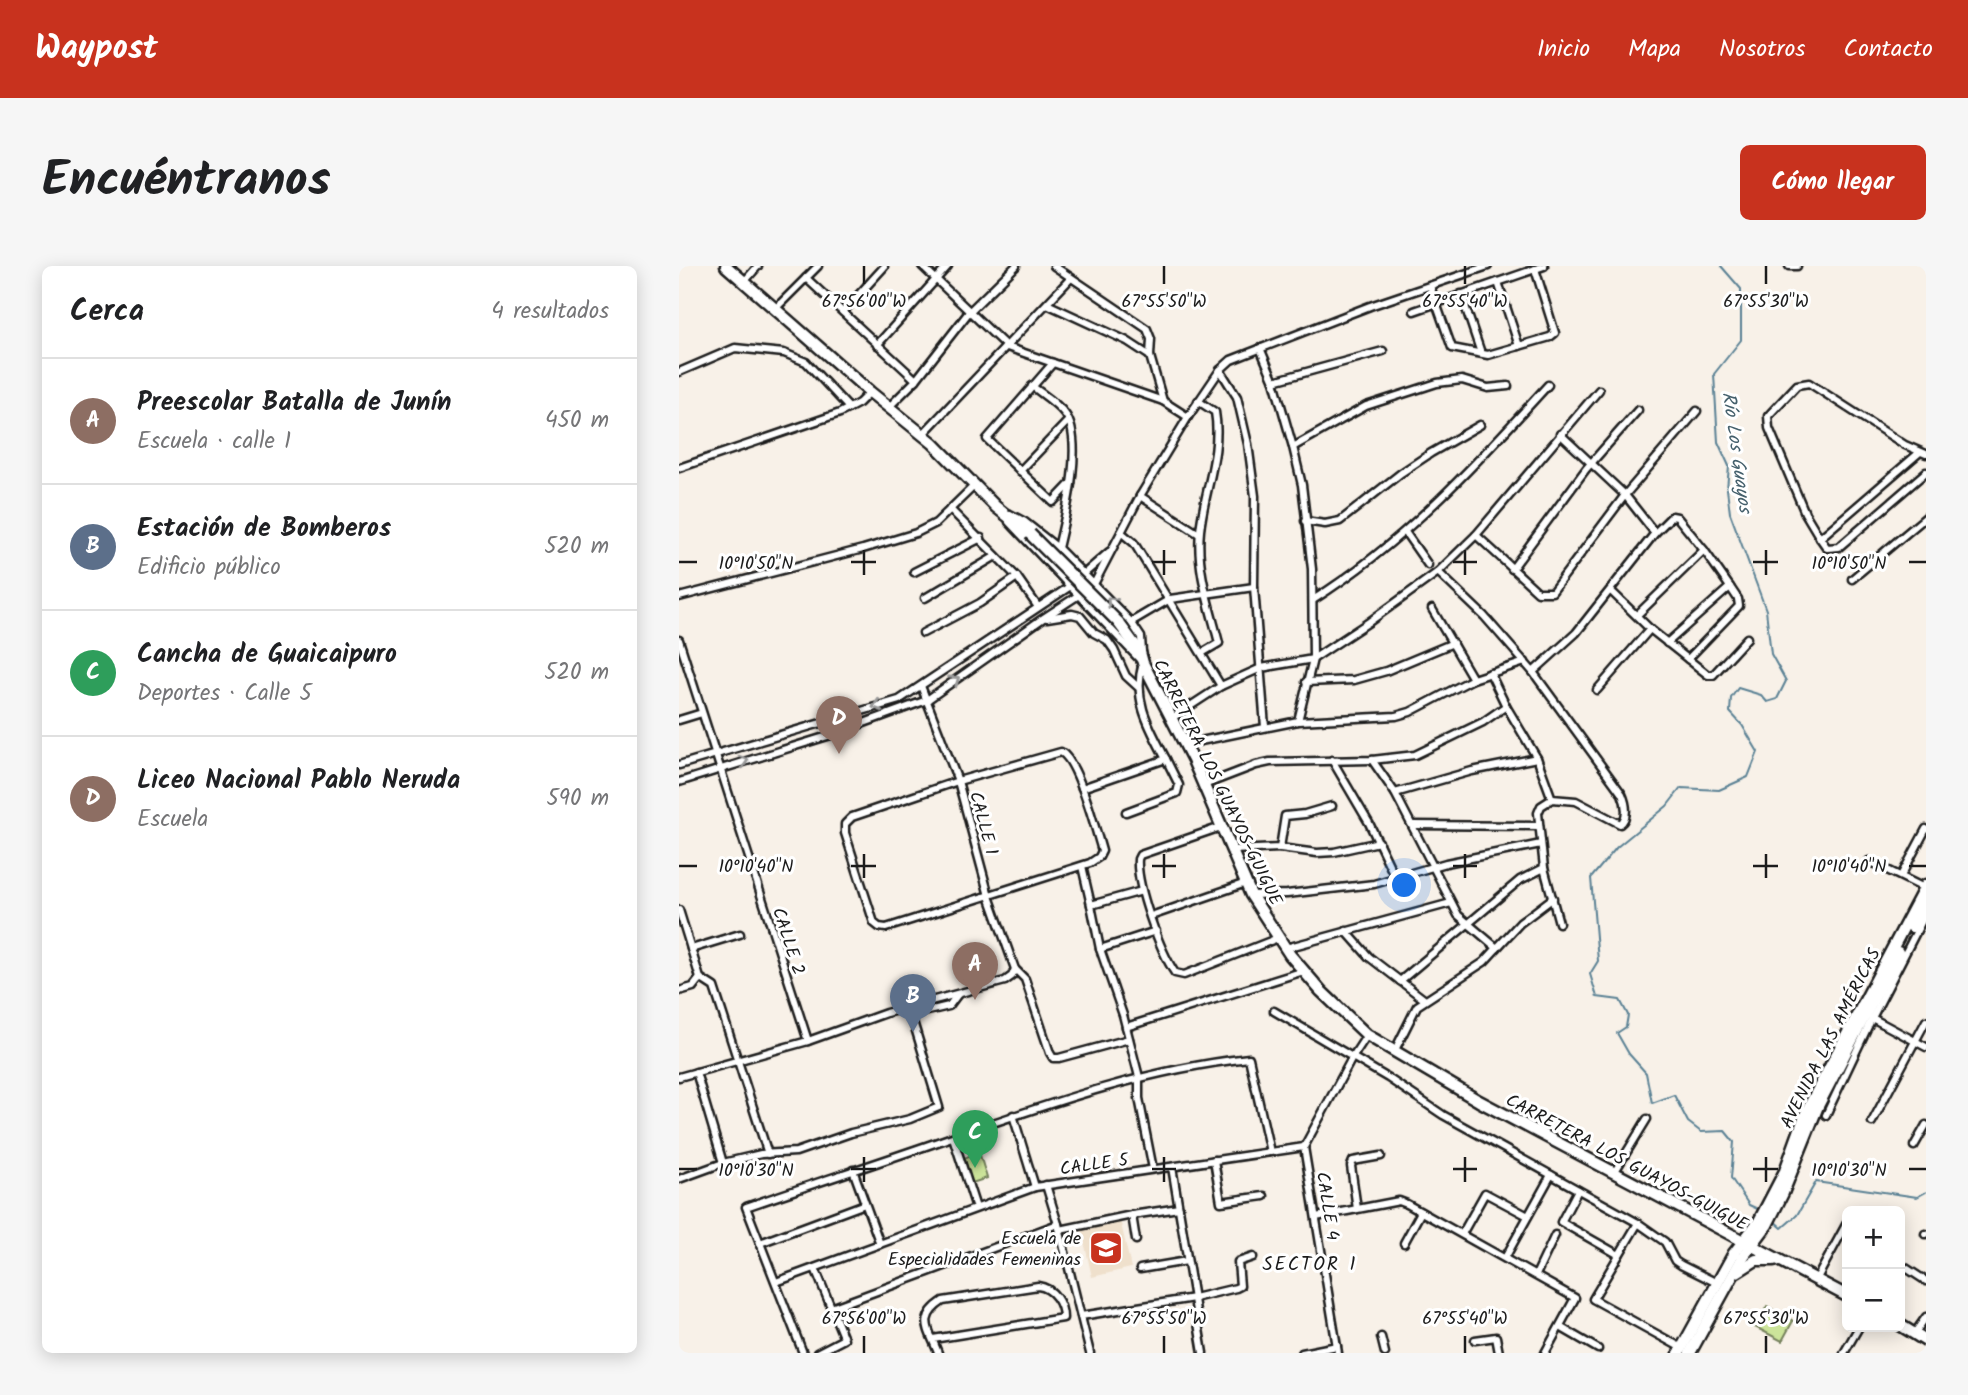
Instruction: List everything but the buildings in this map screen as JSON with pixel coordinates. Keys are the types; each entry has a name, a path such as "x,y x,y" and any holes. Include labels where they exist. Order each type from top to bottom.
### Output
{"main road":[{"name":"CARRETERA LOS GUAYOS-GUIGUE","path":"726,266 870,392 923,434 996,507 1030,534 1118,622 1140,652 1143,663 1186,744 1251,895 1278,938 1304,971 1367,1035 1479,1101 1842,1293"},
{"name":"AVENIDA LAS AMÉRICAS","path":"1684,1351 1752,1246 1779,1191 1807,1111 1926,890"},
{"name":"AVENIDA LAS AMÉRICAS","path":"1684,1351 1717,1283 1742,1241 1762,1225"},
{"path":"1718,1228 1736,1230 1762,1225 1768,1245 1781,1261"},
{"path":"1718,1228 1729,1246 1727,1266"},
{"path":"1733,1277 1741,1268 1756,1260 1781,1261"},
{"path":"1905,1328 1926,1341"}],"street":[{"path":"744,282 758,266"},
{"path":"776,309 818,266"},
{"path":"922,266 1007,347 1163,401 1188,416"},
{"path":"877,345 948,266"},
{"path":"889,407 916,380 969,312 1016,266"},
{"path":"1053,266 1142,324 1151,339 1150,356 1163,401"},
{"path":"679,782 831,734 927,700 1094,584 1140,496 1188,416 1220,370 1231,359 1488,266"},
{"path":"1414,311 1544,266"},
{"path":"1789,266 1797,266"},
{"path":"842,312 884,267"},
{"path":"1430,286 1452,348 1491,354 1550,337 1555,332 1535,269"},
{"path":"806,278 916,380"},
{"path":"923,434 1070,279"},
{"path":"1498,282 1519,346"},
{"path":"1461,294 1481,353"},
{"path":"1047,304 1127,341 1150,356"},
{"path":"679,372 735,348 784,353 806,362 849,408"},
{"path":"1260,348 1274,381 1302,485 1312,569 1313,659 1298,722"},
{"path":"1274,381 1383,351"},
{"path":"1053,363 987,439 1053,502 1071,483"},
{"path":"1220,370 1237,397 1248,444 1255,496 1254,587 1265,727"},
{"path":"1293,447 1366,406 1437,383 1462,380 1488,388 1508,386"},
{"path":"1313,600 1336,586 1405,531 1488,450 1548,385"},
{"path":"1921,452 1814,385 1797,385 1771,411 1767,421 1805,513 1828,548 1839,547 1926,472"},
{"path":"1032,386 1065,414 1068,421 1073,454 1071,483 1058,548"},
{"path":"1172,718 1221,686 1261,668 1313,659 1438,572 1476,535 1599,390"},
{"path":"679,468 849,408 870,392"},
{"path":"1198,401 1215,412 1218,430 1199,534 1205,594 1219,643 1202,653"},
{"path":"1512,569 1591,463 1638,410"},
{"path":"1476,535 1538,592 1552,592 1625,495 1697,411"},
{"path":"1020,471 1068,421"},
{"path":"1305,521 1325,524 1340,521 1401,472 1480,425"},
{"path":"1560,434 1625,495 1655,533"},
{"path":"1820,538 1921,452 1926,444"},
{"path":"679,597 916,533 936,523 975,485"},
{"path":"1140,496 1199,534"},
{"path":"996,507 1025,522 1058,548 1131,622 1141,637 1143,663 1138,687 1147,723 1179,785 1177,793 1126,812"},
{"path":"996,507 1143,663"},
{"path":"950,509 1017,577 1038,607"},
{"path":"1533,672 1576,633 1668,518 1677,517 1730,587 1739,606 1688,659"},
{"path":"1852,579 1926,517"},
{"path":"1405,531 1428,565"},
{"path":"1122,533 1134,543 1221,686"},
{"path":"914,572 981,538"},
{"path":"679,765 899,700 1069,587 1115,546"},
{"path":"1637,615 1704,550"},
{"path":"925,598 996,556"},
{"path":"1438,572 1525,662 1622,794 1626,806 1625,818 1620,824 1576,801 1552,799 1541,806 1538,813 1544,868 1559,923"},
{"path":"923,633 980,603 1017,577"},
{"path":"1131,622 1170,599 1254,587"},
{"path":"1667,643 1730,587"},
{"path":"1611,591 1650,629 1705,674 1713,675 1747,638"},
{"path":"1432,609 1473,679"},
{"path":"1042,619 1072,614 1080,616 1094,633 1107,640 1126,676 1138,687"},
{"path":"1597,690 1650,629"},
{"path":"679,640 715,754"},
{"path":"1306,682 1338,682 1363,678 1453,643"},
{"path":"1186,744 1298,722 1396,716 1410,712 1473,679 1525,662"},
{"path":"1490,673 1537,758 1552,799"},
{"name":"CALLE 1","path":"921,686 958,781 989,896 1015,969 1024,979 1053,1058 1129,1039"},
{"path":"1204,785 1256,765 1372,760 1415,755 1483,722 1507,706"},
{"path":"679,720 702,713"},
{"path":"1061,752 1067,755 1082,788 1102,851 1099,858 989,896 879,928 874,923 845,833 845,824 852,817 958,781 1061,752"},
{"name":"CALLE 2","path":"715,754 808,1041"},
{"path":"1395,793 1472,771 1537,758"},
{"path":"1082,788 1166,760"},
{"path":"1332,760 1379,842 1395,877"},
{"path":"1372,760 1395,793 1458,915 1497,948"},
{"path":"1280,848 1285,816 1305,814 1332,806"},
{"path":"1412,825 1539,826"},
{"path":"1221,827 1140,855 1137,863 1142,891 1168,962 1175,974 1184,975 1278,938"},
{"path":"1901,876 1926,829"},
{"path":"1232,850 1280,848 1317,853 1379,842"},
{"path":"1251,895 1287,894 1374,884 1541,844"},
{"path":"1869,860 1926,890"},
{"path":"1082,866 1100,949 1126,1027 1139,1077 1139,1098 1153,1169"},
{"path":"1400,981 1520,880 1544,868"},
{"path":"1151,916 1246,883"},
{"path":"1091,905 1142,891"},
{"path":"1394,1053 1417,1006 1483,962 1520,923 1553,898"},
{"path":"1286,948 1451,903"},
{"path":"679,910 700,978 714,987 768,1154"},
{"path":"1826,1115 1926,913"},
{"path":"1100,949 1156,931"},
{"path":"1346,931 1369,957 1425,1000"},
{"path":"691,949 740,934"},
{"path":"679,1077 808,1041 886,1013 1006,981 1015,969"},
{"path":"1126,1027 1304,971"},
{"path":"679,991 693,986 700,978"},
{"path":"679,1179 723,1163 768,1154 796,1152 851,1133 909,1119 939,1107 912,1018 915,1014 950,1006 958,994"},
{"path":"1274,1011 1443,1115 1639,1223 1665,1242 1675,1261 1717,1283"},
{"path":"1872,1018 1926,1048"},
{"path":"1872,1122 1926,1021"},
{"path":"1304,1147 1367,1035"},
{"path":"803,1353 746,1207 1013,1115 1139,1077 1207,1062 1249,1058 1270,1152"},
{"path":"695,1072 723,1163"},
{"path":"1013,1115 1035,1187"},
{"path":"1614,1173 1647,1119"},
{"path":"1914,1146 1926,1125"},
{"path":"953,1137 977,1208"},
{"name":"CALLE 5","path":"776,1282 1035,1187 1304,1147"},
{"name":"CALLE 4","path":"1304,1147 1338,1350"},
{"path":"1357,1209 1351,1166 1353,1161 1381,1156"},
{"path":"1214,1160 1221,1202 1264,1196"},
{"path":"1171,1167 1203,1353"},
{"path":"853,1170 880,1244"},
{"path":"1505,1258 1551,1175"},
{"path":"1046,1185 1090,1353"},
{"path":"1579,1190 1560,1223 1619,1255"},
{"path":"1462,1234 1486,1193 1528,1216"},
{"path":"1316,1217 1399,1201 1575,1298 1545,1353"},
{"path":"760,1243 865,1204"},
{"path":"831,1308 1059,1227 1179,1209"},
{"path":"1404,1243 1421,1212"},
{"path":"1132,1215 1136,1240"},
{"path":"1639,1223 1593,1299 1684,1351"},
{"path":"1817,1280 1842,1232"},
{"path":"1536,1275 1555,1235"},
{"path":"1081,1316 1194,1298 1240,1286 1238,1262 1253,1257"},
{"path":"1140,1269 1187,1261"},
{"path":"1905,1267 1926,1281"},
{"path":"815,1268 844,1339 817,1353"},
{"path":"933,1339 1063,1318 1063,1314 1054,1294 1044,1287 950,1298 931,1309 926,1316 933,1339 938,1353"},
{"path":"1915,1334 1926,1317"},
{"path":"1560,1327 1598,1349"},
{"path":"1844,1353 1856,1332"},
{"path":"1381,1337 1385,1353"},
{"path":"1475,1340 1496,1337 1499,1353"},
{"path":"1301,1353 1338,1350"}],"shaded area":[{"name":"Escuela de Especialidades Femeninas","path":"1120,1219 1131,1268 1092,1277 1081,1228"}],"green space":[{"path":"979,1152 987,1178 972,1183 964,1158"},
{"path":"1767,1306 1793,1321 1782,1341 1755,1327"}],"waterway":[{"name":"Río Los Guayos","path":"1721,266 1741,289 1741,340 1714,374 1718,442 1729,466 1727,489 1730,513 1766,610 1771,654 1786,681 1777,699 1767,702 1761,695 1738,688 1731,698 1730,712 1742,725 1758,752 1748,777 1719,790 1681,788 1667,806 1617,847 1591,878 1598,961 1590,974 1597,997 1620,1000 1628,1015 1626,1027 1617,1033 1629,1054 1646,1073 1652,1103 1674,1095 1688,1122 1701,1132 1725,1131 1734,1142 1731,1178 1749,1205 1760,1210"},
{"name":"Río Los Guayos","path":"1773,1220 1782,1228 1797,1215 1816,1182 1917,1197 1926,1192"}],"place":[{"name":"Liceo Nacional Pablo Neruda","path":"839,754"},
{"name":"Preescolar Batalla de Junín","path":"975,1000"},
{"name":"Estación de Bomberos","path":"913,1032"},
{"name":"Cancha de Guaicaipuro","path":"975,1168"},
{"name":"Escuela de Especialidades Femeninas","path":"1106,1248"}],"district":[{"name":"SECTOR 1","path":"1310,1263"}]}
